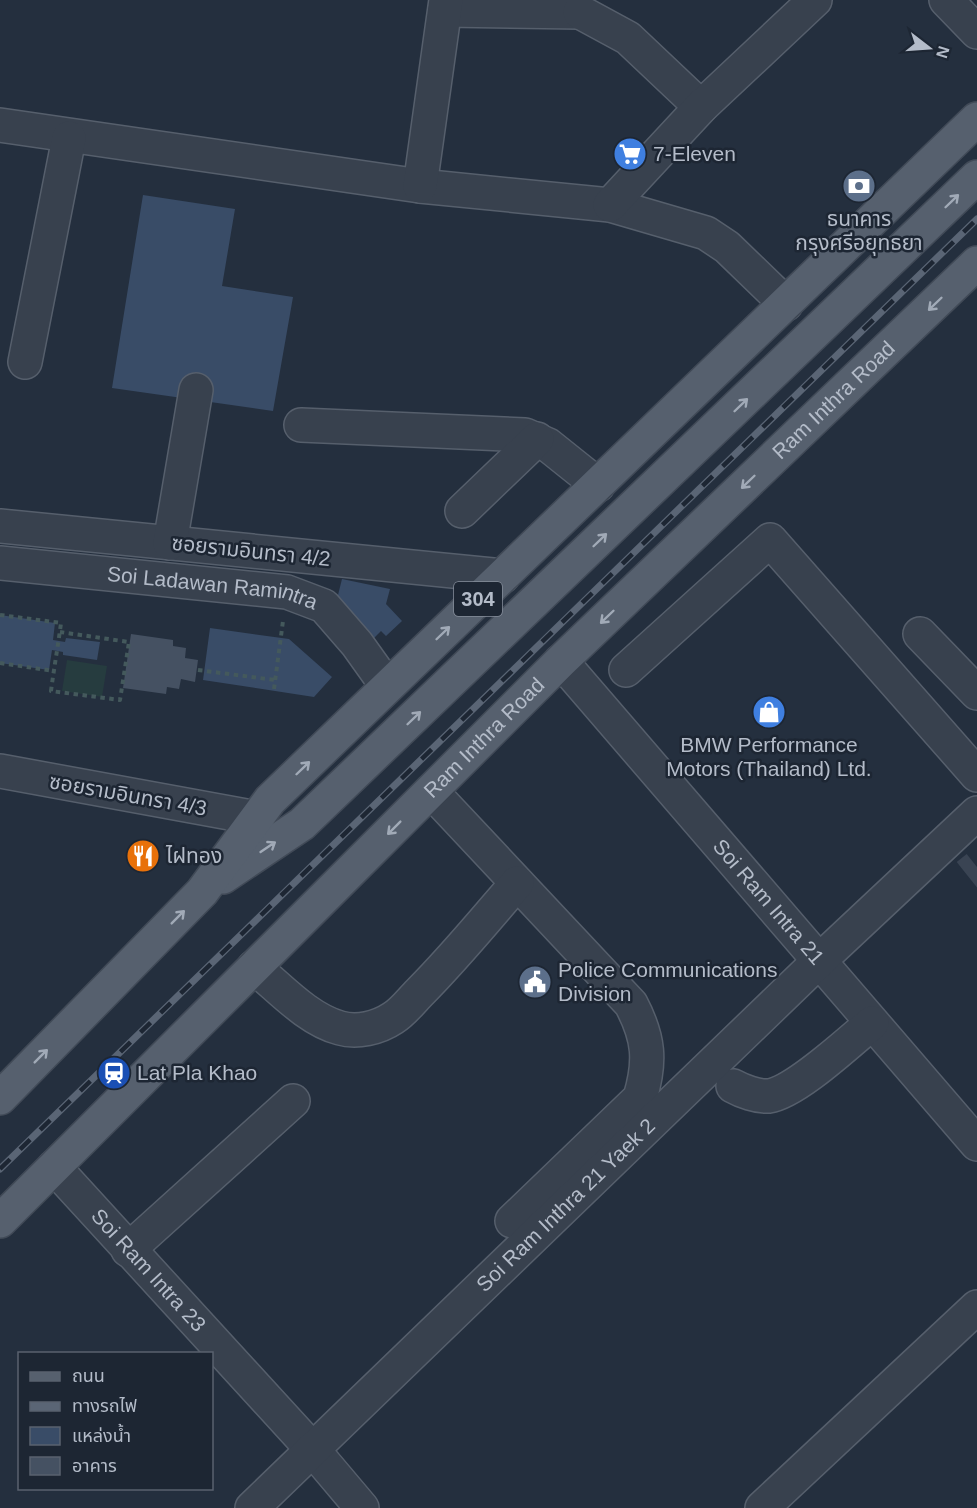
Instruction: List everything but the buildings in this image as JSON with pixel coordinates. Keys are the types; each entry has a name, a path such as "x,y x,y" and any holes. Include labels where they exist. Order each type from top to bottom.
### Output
{"main road":[{"name":"304","path":"0,1098 202,892 270,800 977,119"},
{"name":"304","path":"202,892 302,824 977,177"},
{"name":"Ram Inthra Road","path":"0,1221 561,660 977,263"}],"street":[{"path":"610,205 701,107 815,0"},
{"path":"945,0 977,32"},
{"path":"420,186 446,5 573,6 628,38 701,107"},
{"path":"0,126 69,138 420,186 610,205 706,233 727,247 786,304"},
{"path":"25,362 69,138"},
{"path":"170,543 196,390"},
{"path":"301,425 511,433 537,440 598,485"},
{"path":"462,511 537,440"},
{"name":"ซอยรามอินทรา 4/2","path":"0,526 503,576"},
{"path":"626,670 770,540 977,775"},
{"name":"Soi Ladawan Ramintra","path":"0,563 287,592 324,606 357,644 387,686"},
{"path":"920,634 977,693"},
{"name":"Soi Ram Intra 21","path":"561,660 977,1144"},
{"name":"ซอยรามอินทรา 4/3","path":"0,771 257,818"},
{"path":"431,791 631,1004 642,1025 647,1044 647,1073 640,1098 512,1221"},
{"name":"Soi Ram Inthra 21 Yaek 2","path":"252,1508 819,961 977,813"},
{"path":"254,967 310,1014 327,1023 342,1029 379,1026 395,1017 433,980 518,883"},
{"path":"733,1086 741,1091 769,1096 792,1087 872,1023"},
{"path":"128,1250 293,1101"},
{"name":"Soi Ram Intra 23","path":"54,1167 313,1450 362,1508"},
{"path":"762,1508 977,1307"}],"path":[{"path":"274,689 287,592"},
{"path":"0,615 61,623 51,691 120,700 129,642 60,632"},
{"path":"0,663 54,671"},
{"path":"198,670 275,680"}],"green space":[{"path":"67,660 107,666 102,697 62,691"}],"water":[{"path":"143,195 235,209 222,286 293,297 273,411 112,388"},
{"path":"342,579 390,589 386,604 402,621 386,636 381,631 371,641 337,599"},
{"path":"0,615 55,623 53,640 65,642 66,638 100,642 97,660 63,655 63,652 52,650 49,670 0,663"},
{"path":"210,628 289,639 332,677 314,697 203,680"}],"tunnel":[{"path":"967,875 977,867"}],"railway":[{"path":"0,1169 977,219"}],"place":[{"name":"7-Eleven","path":"630,154"},
{"name":"ธนาคาร กรุงศรีอยุทธยา","path":"859,186"},
{"name":"BMW Performance Motors (Thailand) Ltd.","path":"769,712"},
{"name":"ไฝทอง","path":"143,856"},
{"name":"Police Communications Division","path":"535,982"},
{"name":"Lat Pla Khao","path":"114,1073"}]}
